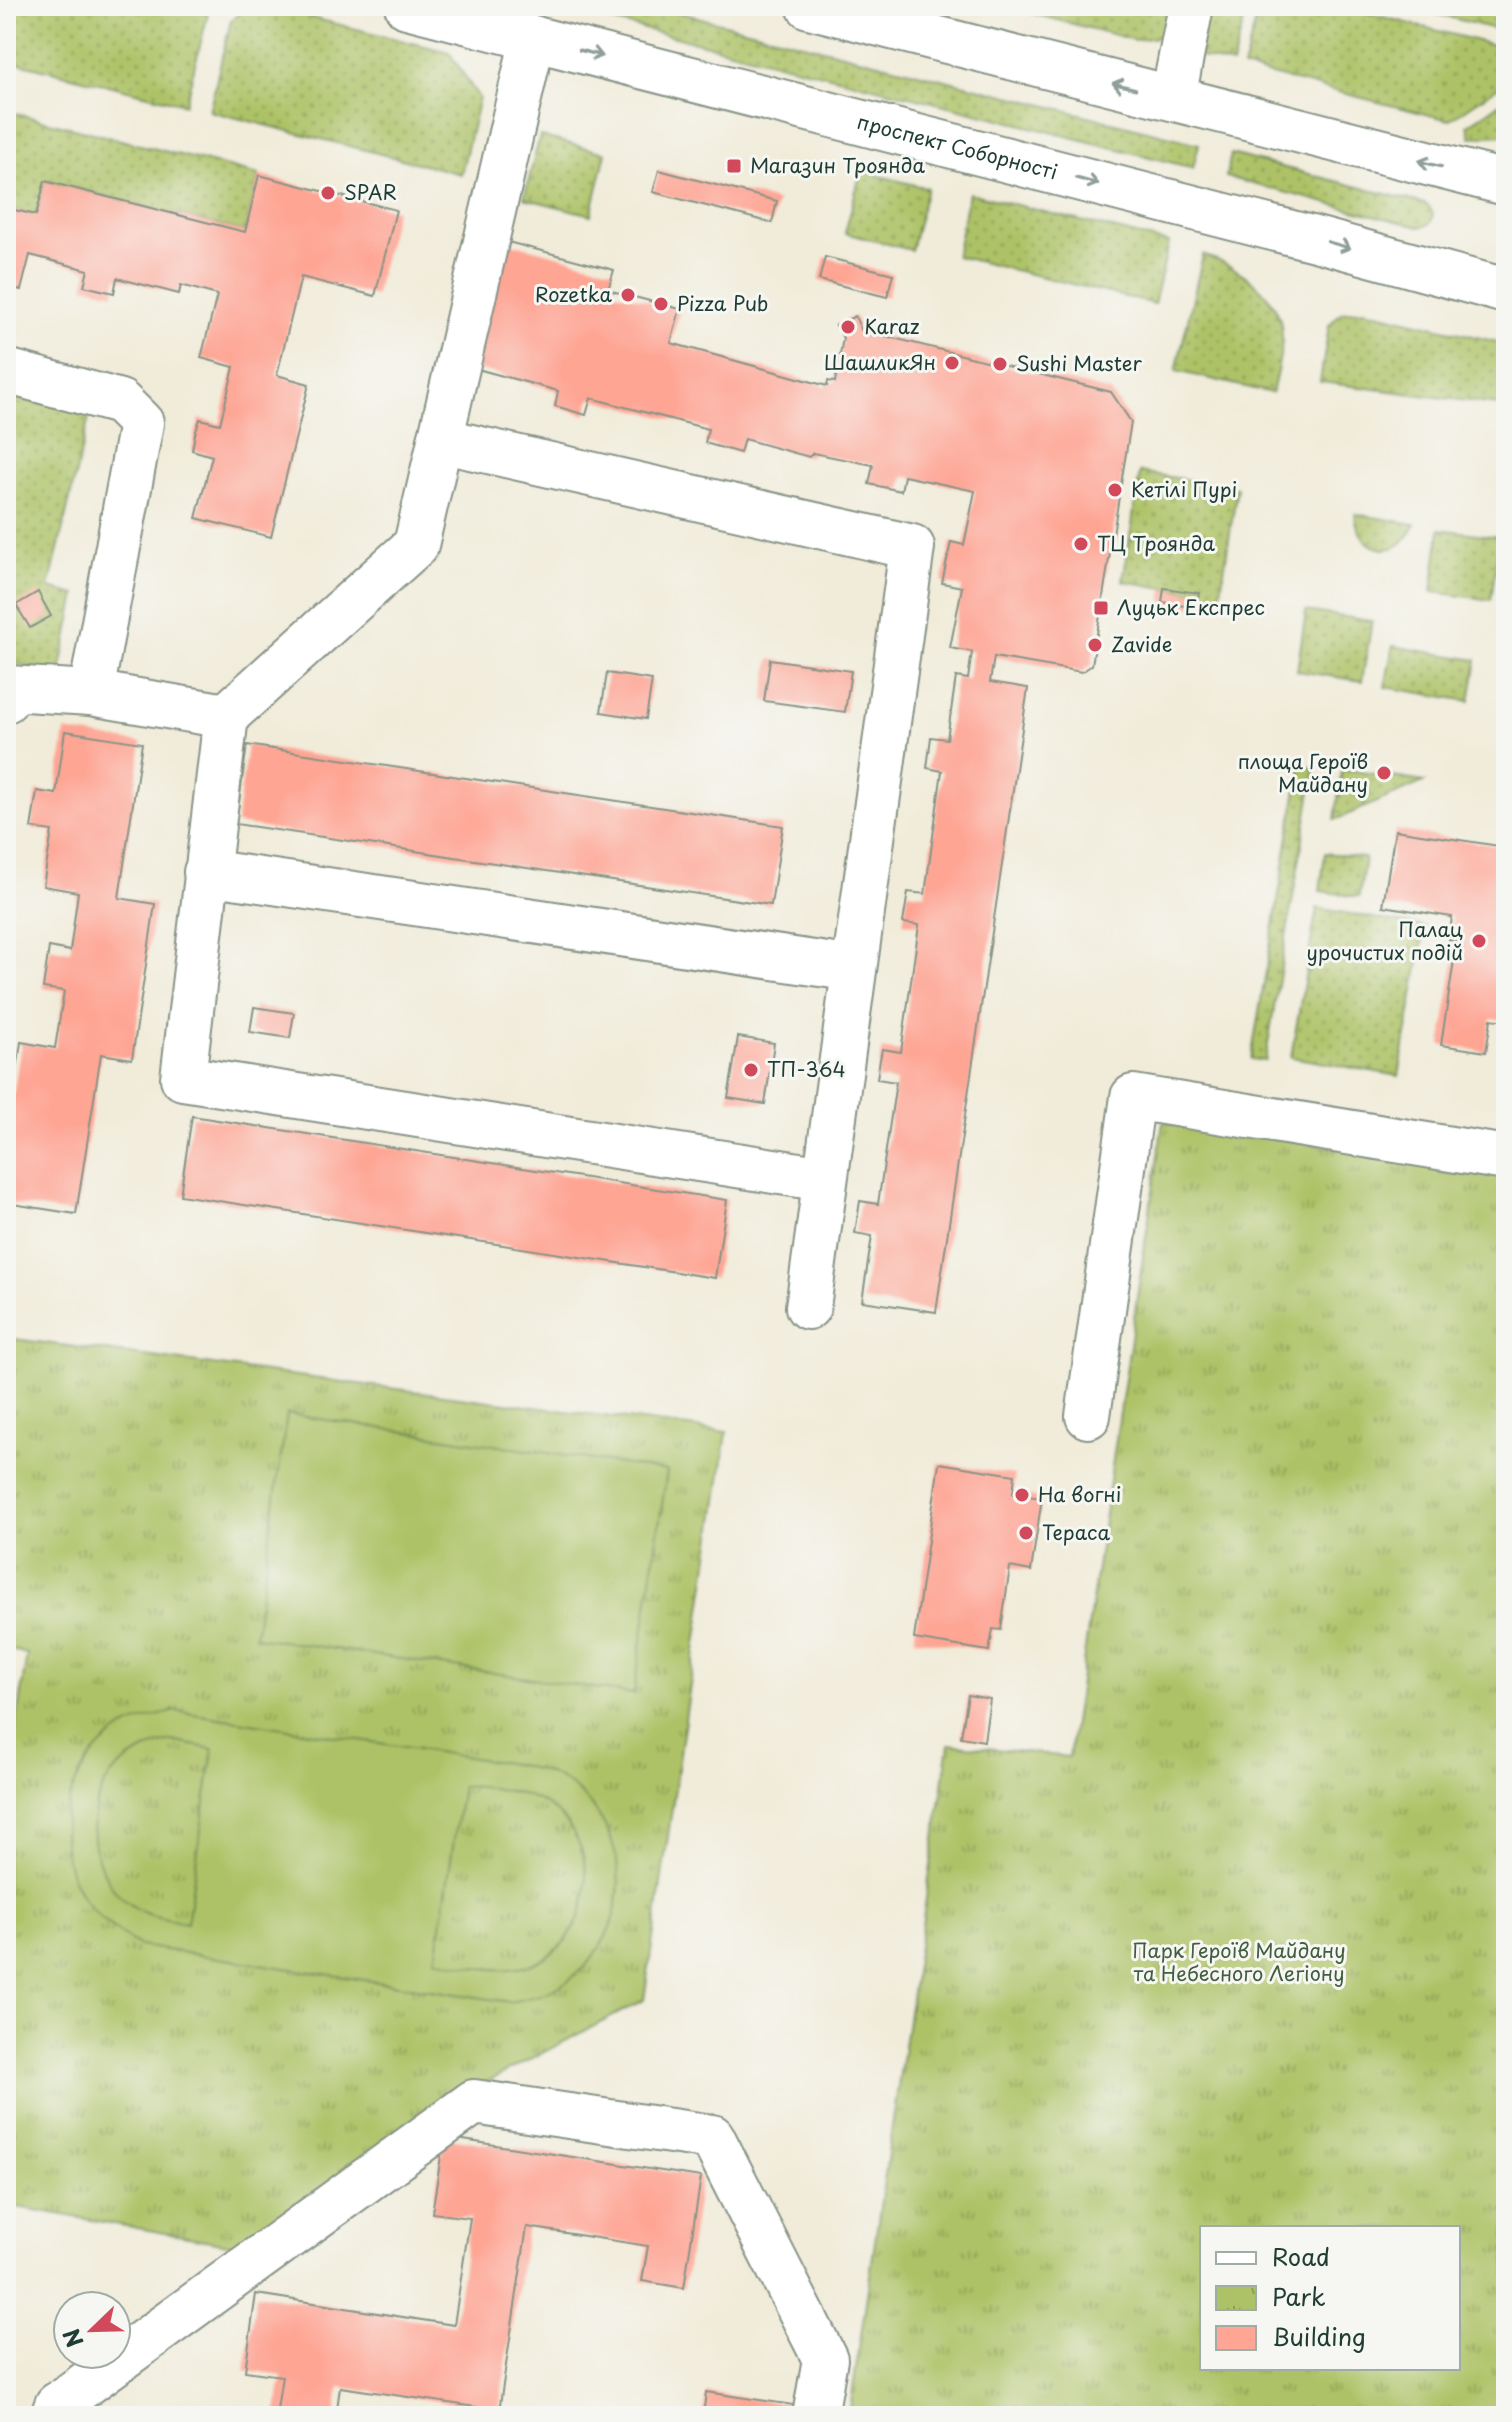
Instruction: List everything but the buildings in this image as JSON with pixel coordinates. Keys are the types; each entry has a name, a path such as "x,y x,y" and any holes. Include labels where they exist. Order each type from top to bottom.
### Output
{"main road":[{"name":"проспект Соборності","path":"407,6 1319,240 1506,291"},
{"path":"809,6 928,21 1173,98 1506,183"},
{"path":"1173,98 1191,6"},
{"path":"533,38 416,545 226,716 183,1078 825,1179"},
{"path":"6,371 120,402 141,423 91,693"},
{"path":"440,440 912,547 808,1307"},
{"path":"6,700 8,688 91,693 226,716"},
{"path":"206,872 854,969"},
{"path":"1088,1416 1133,1097 1506,1158"},
{"path":"53,2416 57,2405 474,2102 712,2137 825,2359 815,2416"}],"green space":[{"path":"6,6 199,6 208,14 185,104 6,60"},
{"path":"252,6 265,6 449,52 479,98 461,174 209,111 231,20"},
{"path":"553,6 653,6 1199,144 1193,168"},
{"path":"1003,6 1177,6 1171,35 1135,40"},
{"path":"1207,6 1248,6 1232,65 1197,56"},
{"path":"1260,6 1340,6 1506,48 1506,82 1449,120 1243,68"},
{"path":"1405,6 1506,6 1506,32"},
{"path":"1506,99 1506,135 1471,137 1468,125"},
{"path":"6,111 259,175 245,232 45,181 36,215 6,208"},
{"path":"540,136 606,153 591,215 524,198"},
{"path":"1231,154 1425,204 1433,215 1428,224 1419,227 1226,177"},
{"path":"861,171 927,188 911,250 845,233"},
{"path":"969,193 1169,243 1154,304 956,256"},
{"path":"1203,255 1243,274 1256,284 1275,308 1282,337 1272,393 1176,371"},
{"path":"1365,310 1506,344 1506,406 1320,382 1329,325 1342,312"},
{"path":"6,392 90,413 49,588 76,595 60,673 6,662"},
{"path":"1140,472 1237,488 1220,597 1123,581"},
{"path":"1355,514 1415,524 1400,544 1381,549 1364,538"},
{"path":"1440,529 1500,537 1491,600 1432,592"},
{"path":"1306,611 1372,621 1362,681 1297,671"},
{"path":"1393,646 1477,660 1470,701 1385,687"},
{"path":"1301,765 1315,768 1265,1061 1251,1059"},
{"path":"1342,769 1424,782 1335,820"},
{"path":"1325,853 1365,858 1359,897 1320,891"},
{"path":"1317,908 1425,927 1399,1076 1291,1057"},
{"name":"Парк Героїв Майдану та Небесного Легіону","path":"1163,1122 1506,1172 1506,2416 849,2416 949,1744 1069,1757"},
{"path":"14,1339 727,1432 644,2000 460,2096 250,2248 6,2205 6,1789 27,1654 6,1649 6,1403"},
{"path":"287,1414 667,1471 634,1694 255,1637"},
{"path":"175,1711 519,1765 558,1777 592,1806 608,1831 616,1858 619,1886 614,1914 604,1941 586,1964 557,1988 510,2002 140,1946 107,1923 80,1893 65,1849 68,1803 76,1781 103,1744 128,1726","holes":["171,1741 213,1749 187,1923 150,1915 127,1902 102,1870 93,1830 101,1791 112,1774 139,1753","462,1786 511,1791 535,1799 555,1811 573,1832 583,1856 586,1881 583,1906 573,1929 558,1949 536,1962 500,1969 436,1959"]}],"place":[{"name":"Магазин Троянда","path":"734,166"},
{"name":"SPAR","path":"328,193"},
{"name":"Rozetka","path":"628,295"},
{"name":"Pizza Pub","path":"661,304"},
{"name":"Karaz","path":"848,327"},
{"name":"ШашликЯн","path":"952,363"},
{"name":"Sushi Master","path":"1000,364"},
{"name":"Кетілі Пурі","path":"1115,490"},
{"name":"ТЦ Троянда","path":"1081,544"},
{"name":"Луцьк Експрес","path":"1101,608"},
{"name":"Zavide","path":"1095,645"},
{"name":"площа Героїв Майдану","path":"1384,773"},
{"name":"Палац урочистих подій","path":"1479,941"},
{"name":"ТП-364","path":"751,1070"},
{"name":"На вогні","path":"1022,1495"},
{"name":"Тераса","path":"1026,1533"}]}
